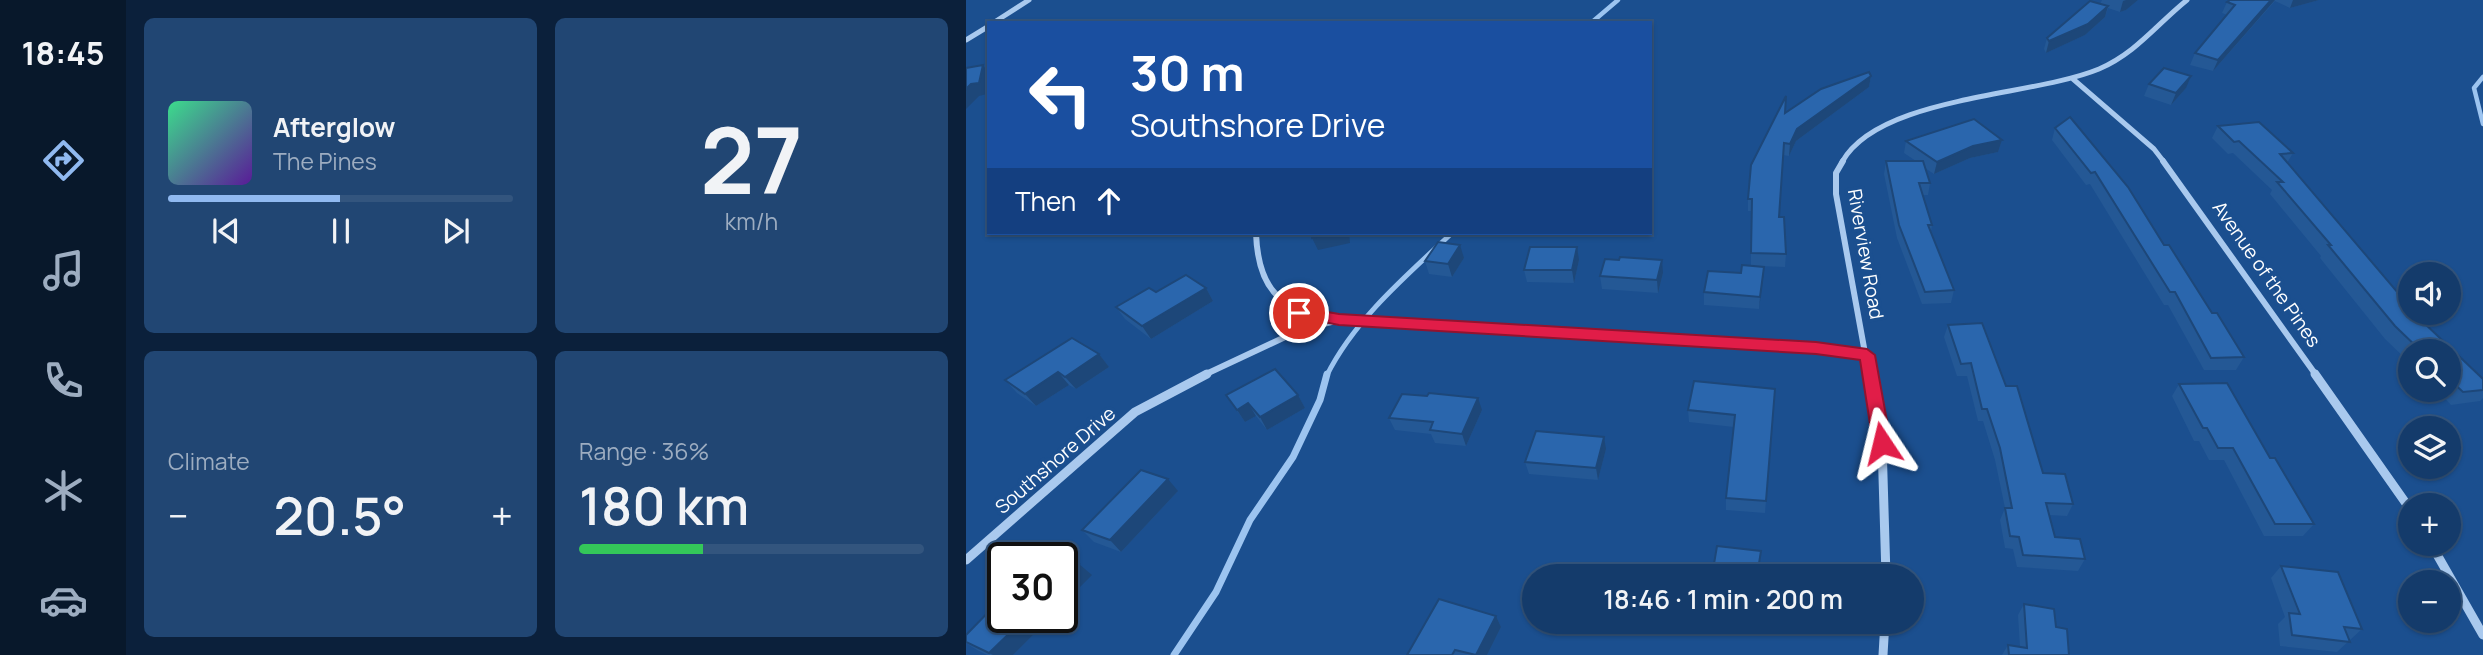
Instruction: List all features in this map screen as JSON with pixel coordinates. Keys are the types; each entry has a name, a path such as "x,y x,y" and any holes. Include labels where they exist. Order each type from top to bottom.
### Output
{"street":[{"path":"996,21 1029,0"},
{"name":"Riverview Road","path":"1886,564 1882,443 1835,186 1836,173 1852,146 1864,136 1894,122 1998,94 2073,79 2137,49 2187,0"},
{"path":"966,40 987,27"},
{"name":"Avenue of the Pines","path":"2073,79 2154,149 2399,493"},
{"path":"1256,235 1256,248 1264,275 1283,300 1299,313 1339,320"},
{"name":"Southshore Drive","path":"966,560 1135,412 1232,360 1300,330 1339,320 1816,348 1867,355"},
{"path":"2438,556 2483,635"},
{"path":"1883,655 1884,634"}],"building":[{"path":"2271,0 2218,60 2195,53 2235,5 2227,2"},
{"path":"2090,1 2108,6 2088,24 2049,41 2047,38"},
{"path":"983,65 979,83 971,84 966,89 966,68"},
{"path":"2164,68 2191,76 2176,93 2149,84"},
{"path":"1869,72 1871,76 1797,129 1790,144 1784,143 1779,217 1784,217 1786,254 1751,253 1752,199 1748,199 1751,165 1786,96 1785,113 1821,89"},
{"path":"2070,117 2128,187 2164,245 2169,245 2212,313 2217,313 2244,357 2211,358 2175,292 2170,292 2095,172 2091,173 2055,128"},
{"path":"1974,119 2002,140 1973,146 1937,162 1906,141"},
{"path":"2259,122 2293,153 2280,154 2398,293 2398,325 2426,325 2441,339 2408,339 2277,182 2283,182 2239,141 2234,142 2218,126"},
{"path":"1886,161 1923,161 1930,183 1919,183 1932,225 1928,225 1954,290 1925,292 1899,225"},
{"path":"1438,242 1460,245 1448,264 1425,261"},
{"path":"1530,247 1577,247 1572,270 1524,270"},
{"path":"1620,257 1662,260 1657,280 1600,276 1605,259 1619,260"},
{"path":"1742,265 1764,267 1760,297 1704,292 1708,271 1741,273"},
{"path":"1186,275 1206,288 1142,326 1116,307 1149,288 1156,292"},
{"path":"1982,323 2006,386 2017,386 2043,473 2065,474 2073,504 2046,503 2055,537 2080,539 2085,559 2023,555 2019,537 2010,536 2005,508 2012,508 2000,448 1987,409 1982,409 1971,363 1961,364 1948,325"},
{"path":"1072,338 1099,354 1065,377 1058,372 1025,394 1005,380"},
{"path":"2461,358 2483,379 2483,390 2463,392"},
{"path":"1275,369 1298,395 1260,417 1248,403 1237,410 1226,395"},
{"path":"1694,381 1775,389 1766,501 1726,498 1735,415 1688,410"},
{"path":"2227,383 2270,458 2275,458 2314,524 2275,524 2233,448 2218,448 2207,428 2203,428 2179,384"},
{"path":"1429,393 1478,398 1462,434 1430,430 1433,422 1389,418 1402,394 1427,396"},
{"path":"1536,431 1604,437 1596,468 1525,462"},
{"path":"1141,470 1168,479 1110,540 1082,530"},
{"path":"1717,546 1761,551 1759,564 1714,564"},
{"path":"2281,566 2338,572 2362,629 2344,627 2350,642 2292,635 2289,613 2300,614"},
{"path":"1439,599 1496,616 1476,655 1455,650 1452,655 1407,655"},
{"path":"2024,604 2054,609 2056,627 2067,629 2069,655 2009,655 2008,645 2027,648"},
{"path":"987,613 987,633 1010,633 989,653 966,642 966,635"}],"waterway":[{"path":"1593,21 1618,0"},
{"path":"2483,77 2474,88 2483,124"},
{"path":"1327,375 1352,335 1367,317 1450,235"},
{"path":"1174,655 1216,592 1250,520 1293,457 1320,400 1327,374"}],"route":[{"path":"1299,313 1339,320 1816,348 1867,355 1882,443"}]}
